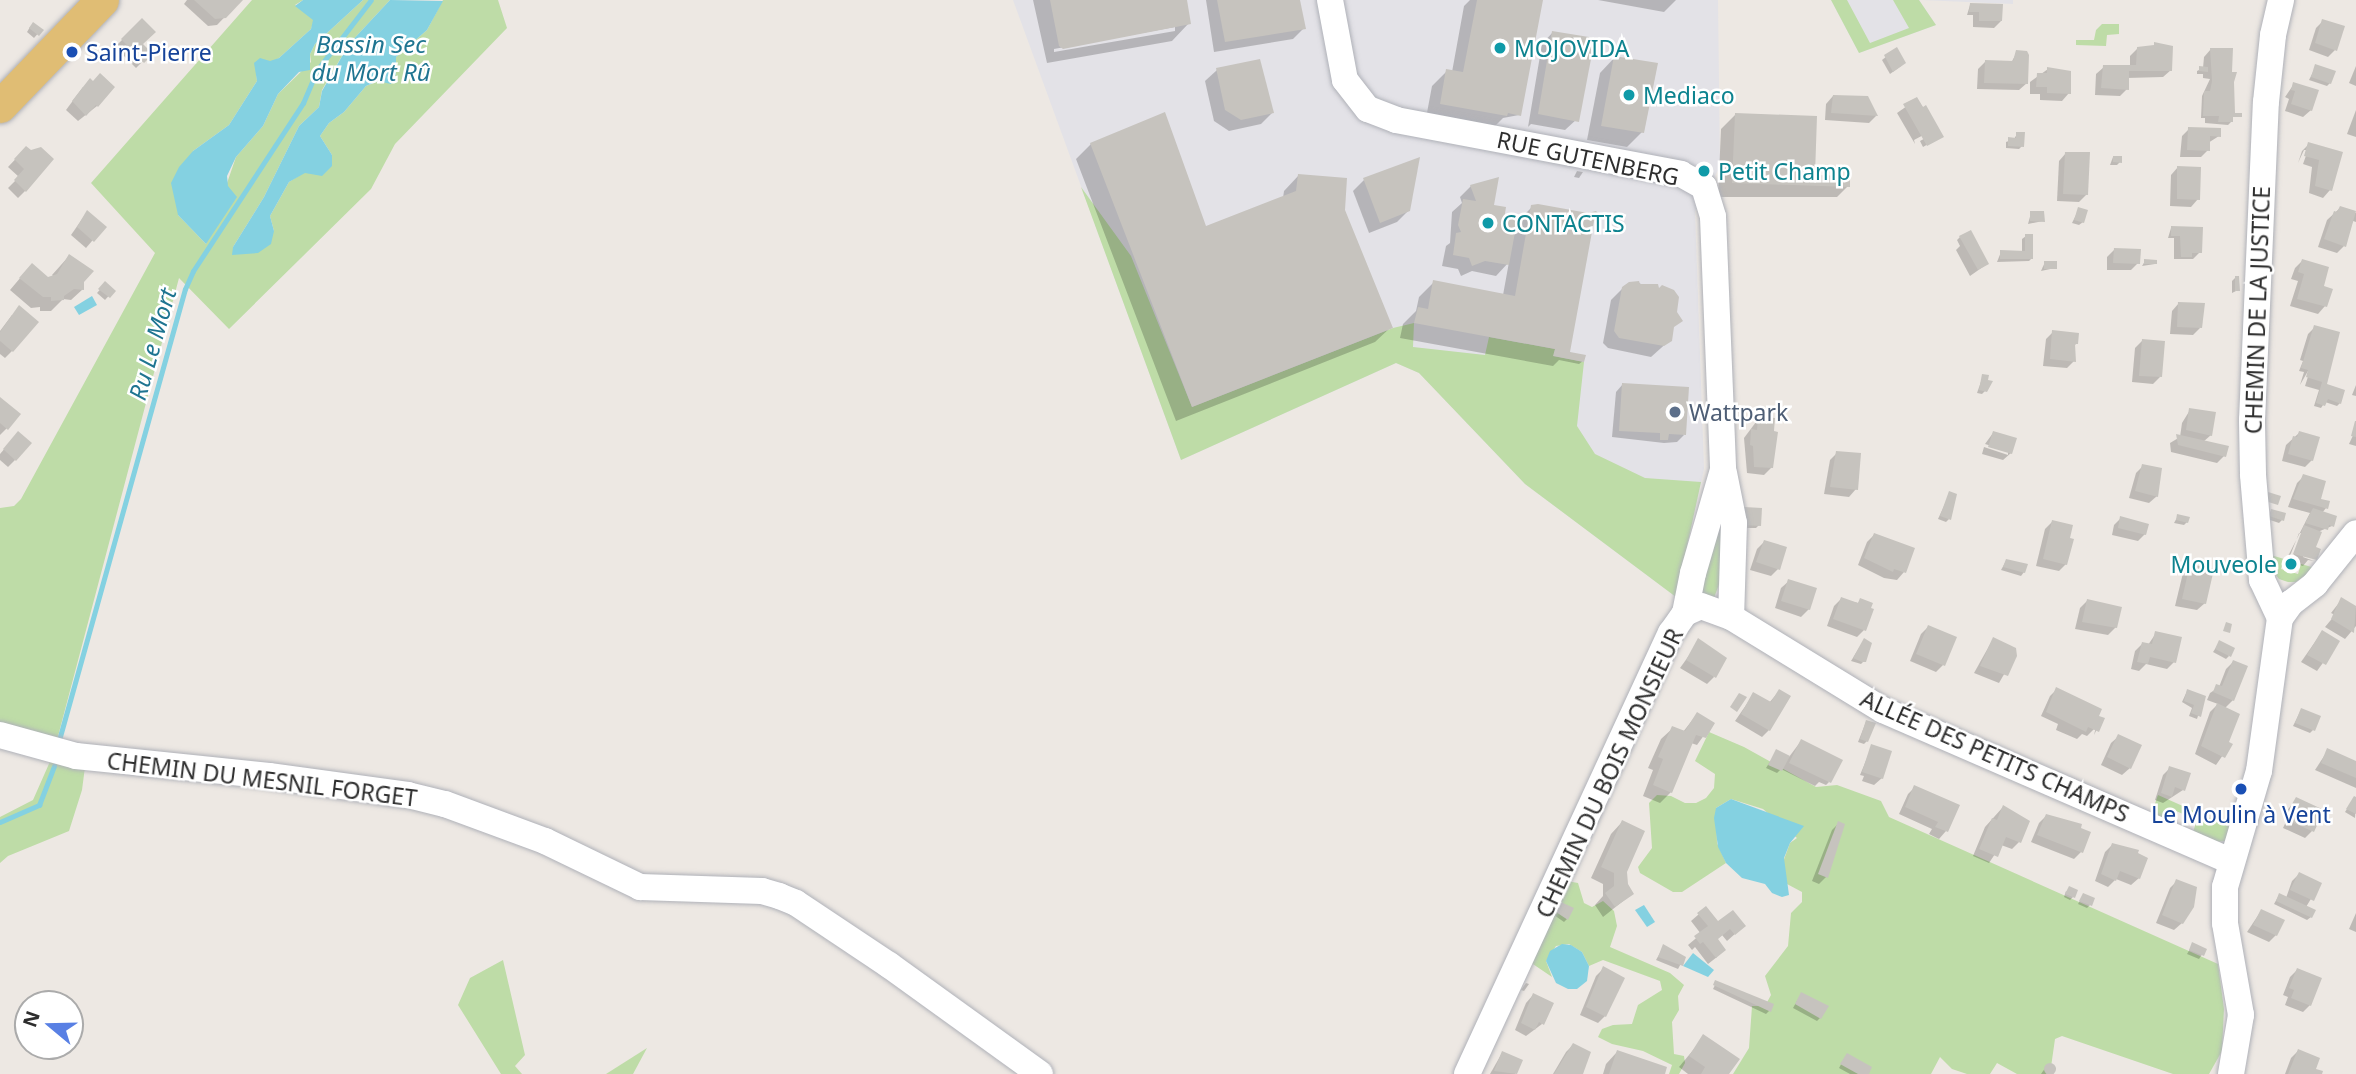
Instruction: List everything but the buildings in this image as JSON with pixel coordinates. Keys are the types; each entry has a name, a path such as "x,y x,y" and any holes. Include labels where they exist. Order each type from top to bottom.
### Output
{"main road":[{"path":"0,106 102,0"}],"street":[{"name":"RUE GUTENBERG","path":"1330,0 1345,80 1368,109 1396,120 1681,174 1704,187 1713,217 1723,470 1693,573 1685,613"},
{"name":"CHEMIN DE LA JUSTICE","path":"2280,618 2262,580 2253,474 2252,421 2266,102 2273,35 2281,0"},
{"path":"1723,470 1734,523 1731,617"},
{"path":"2231,1074 2241,1015 2224,908 2230,861 2259,771 2280,618 2326,572 2356,533"},
{"name":"CHEMIN DU BOIS MONSIEUR","path":"1467,1074 1671,633 1685,613 1701,606 1731,617"},
{"name":"ALLÉE DES PETITS CHAMPS","path":"1731,617 1883,710 2230,861"},
{"name":"CHEMIN DU MESNIL FORGET","path":"0,735 76,756 270,776 408,795 445,804 545,841 640,887 762,891 779,896 796,904 889,965 1040,1074"}],"shaded area":[{"path":"1013,0 1718,0 1720,167 1695,211 1704,469 1676,597 1525,484 1419,373 1396,363 1181,460"},
{"path":"1831,0 1919,0 1936,25 1859,53"},
{"path":"1921,0 2013,0 2013,4"}],"green space":[{"path":"252,0 303,0 295,5 314,20 311,29 279,58 256,71 257,81 229,125 193,151 178,215 206,244 236,157 263,126 278,94 311,62 310,54 315,44 363,0 390,0 349,44 322,90 319,107 299,126 264,197 233,247 274,231 270,216 289,182 332,155 320,136 329,123 344,112 366,86 396,74 396,57 427,30 443,0 498,0 507,28 395,144 371,189 229,329 179,278 57,740 0,727 0,508 14,506 21,499 155,253 91,183"},
{"path":"1831,0 1847,0 1870,43 1909,28 1893,0 1919,0 1936,25 1859,53"},
{"path":"2102,24 2119,24 2119,34 2107,35 2106,46 2076,45 2076,40 2094,40 2096,30"},
{"path":"1081,187 1131,256 1192,407 1393,328 1414,323 1413,347 1485,355 1489,337 1555,349 1554,356 1584,362 1577,426 1595,454 1645,478 1701,482 1676,597 1525,484 1419,373 1396,363 1181,460"},
{"path":"1719,500 1725,568 1714,598 1697,597"},
{"path":"2271,555 2284,559 2281,569 2298,574 2301,564 2315,568 2296,582 2288,582 2279,579 2272,570"},
{"path":"1709,732 1744,747 1816,787 1837,785 1881,801 1889,817 2218,964 2224,1009 2222,1051 2209,1074 2173,1074 2062,1036 2055,1039 2050,1074 2017,1074 1997,1063 1990,1074 1967,1074 1952,1069 1940,1057 1931,1074 1733,1074 1749,1048 1752,1006 1765,1006 1771,995 1765,976 1788,946 1791,913 1802,902 1802,892 1787,884 1783,862 1790,843 1797,838 1763,809 1731,799 1716,808 1717,843 1726,863 1682,892 1673,892 1640,873 1638,867 1652,848 1649,803 1657,795 1671,796 1685,803 1696,803 1706,798 1714,788 1715,774 1695,761"},
{"path":"52,757 85,767 82,790 69,831 8,856 0,863 0,817 33,800"},
{"path":"2158,795 2230,827 2225,841 2215,842 2193,832 2197,820 2169,808 2164,821 2151,815"},
{"path":"1567,881 1578,883 1584,903 1592,907 1603,901 1614,911 1617,926 1610,947 1670,973 1684,985 1678,996 1679,1010 1672,1022 1674,1054 1684,1056 1685,1063 1679,1074 1669,1074 1672,1065 1643,1051 1612,1044 1598,1037 1602,1029 1613,1025 1632,1024 1638,1005 1662,990 1660,981 1603,960 1589,966 1582,952 1569,944 1556,946 1546,961 1552,977 1527,960"},
{"path":"503,960 525,1055 515,1066 522,1074 501,1074 458,1005 470,978"},
{"path":"647,1048 633,1074 606,1074"}],"water":[{"name":"Bassin Sec du Mort Rû","path":"303,0 363,0 315,44 310,54 310,70 299,72 278,94 263,126 236,157 227,176 228,186 237,197 206,244 178,215 171,183 179,167 193,151 229,125 257,81 254,63 260,58 270,61 279,58 311,29 313,20 295,6"},
{"name":"Bassin Sec du Mort Rû","path":"390,0 443,1 427,30 396,57 396,74 391,84 378,81 366,86 344,112 329,123 320,136 332,155 332,166 322,176 305,173 289,182 270,216 274,231 271,244 258,253 232,255 233,247 264,197 299,126 319,107 322,91 349,44"},
{"path":"92,296 97,305 79,315 74,307"},
{"path":"1731,799 1804,826 1790,843 1784,858 1789,895 1782,897 1772,893 1765,884 1742,878 1726,863 1718,847 1714,818 1716,808"},
{"path":"1644,905 1655,922 1647,927 1635,910"},
{"path":"1562,944 1571,945 1582,952 1589,966 1587,981 1577,989 1568,989 1556,983 1546,961 1550,951"},
{"path":"1693,953 1714,970 1708,977 1683,966"}],"waterway":[{"name":"Ru Le Mort","path":"59,740 185,289 193,271 303,103 317,70 371,0"},
{"name":"Ru Le Mort","path":"0,822 39,805 54,766"}],"place":[{"name":"MOJOVIDA","path":"1500,48"},
{"name":"Saint-Pierre","path":"72,52"},
{"name":"Mediaco","path":"1629,95"},
{"name":"Petit Champ","path":"1704,171"},
{"name":"CONTACTIS","path":"1488,223"},
{"name":"Wattpark","path":"1675,412"},
{"name":"Mouveole","path":"2291,564"},
{"name":"Le Moulin à Vent","path":"2241,789"}]}
